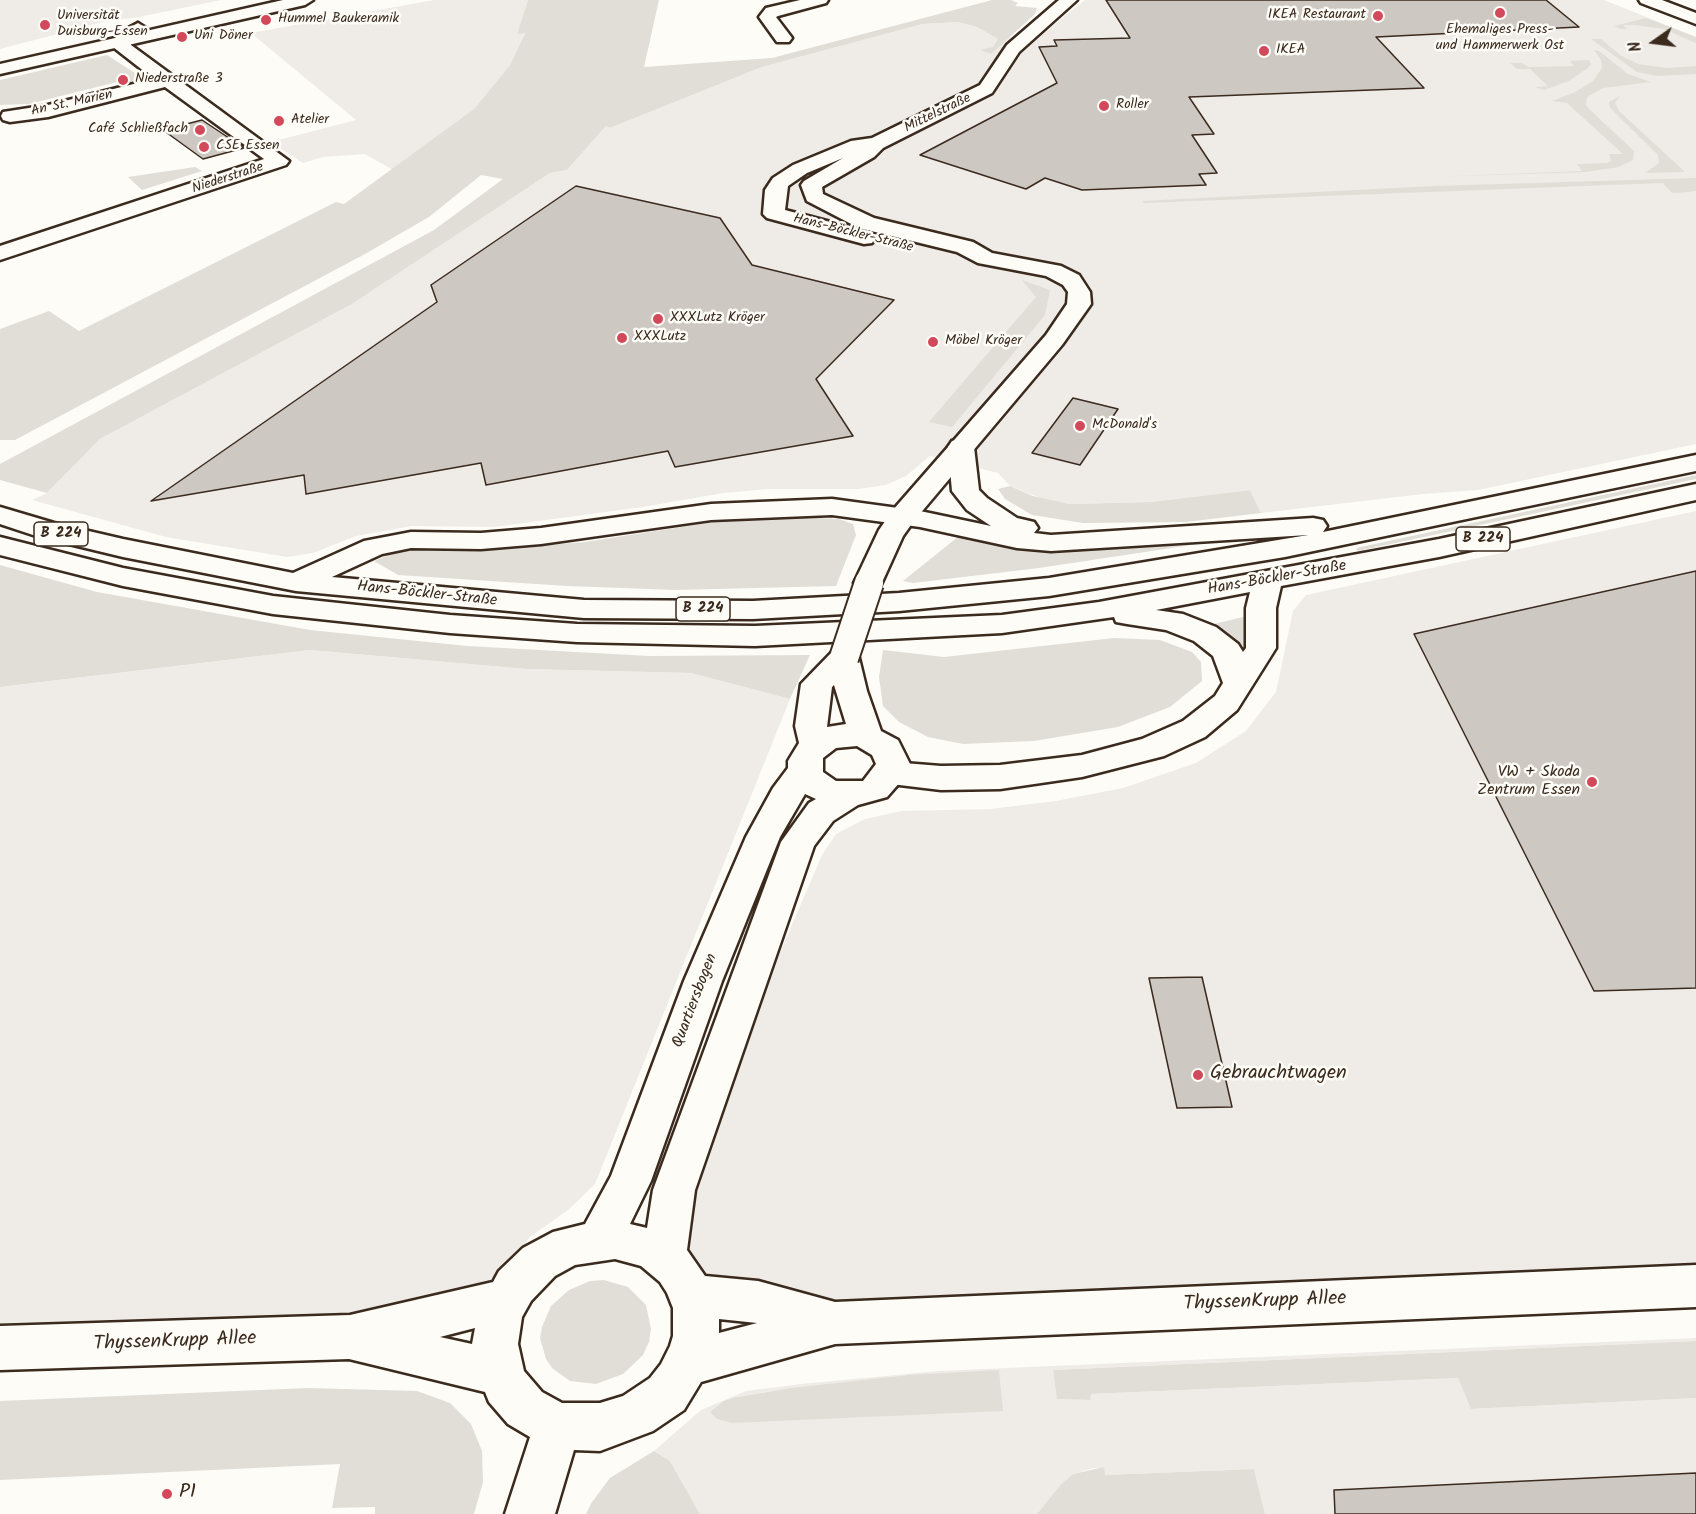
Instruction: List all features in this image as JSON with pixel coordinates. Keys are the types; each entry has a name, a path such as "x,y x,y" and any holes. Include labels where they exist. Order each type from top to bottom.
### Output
{"street":[{"path":"0,59 265,0"},
{"path":"0,69 304,0"},
{"path":"783,38 767,17 772,12 820,0"},
{"path":"1647,0 1696,18"},
{"name":"Mittelstraße","path":"876,144 986,88 1014,49 1062,1"},
{"path":"122,41 126,34 138,28"},
{"name":"Niederstraße","path":"0,253 279,161 122,47 122,41"},
{"name":"An St. Marien","path":"10,116 48,111 168,81"},
{"name":"Hans-Böckler-Straße","path":"876,144 867,153 811,185 814,197 867,223 965,247 984,256"},
{"name":"Hans-Böckler-Straße","path":"811,757 811,726 817,684 843,658 869,583 889,536 903,516 1054,340 1079,304 1079,292 1071,280 1053,271 984,256 933,253 807,225 774,214 775,190 780,182 800,169 858,145 876,144"},
{"path":"962,447 966,491 977,504 1008,525 1087,542"},
{"name":"Hans-Böckler-Straße","path":"0,515 46,530 123,548 296,582 584,609 753,610 866,604 1049,587 1273,550 1696,464"},
{"name":"Hans-Böckler-Straße","path":"0,546 123,577 273,605 450,624 577,633 755,636 1002,624 1099,611 1439,548 1696,492"},
{"path":"296,582 374,547 411,540 481,541 541,536 711,512 771,508 832,507 903,516 1017,540 1087,542 1281,527 1411,523"},
{"path":"891,773 941,778 1000,777 1082,766 1152,747 1194,729 1226,704 1261,648 1262,608 1268,580"},
{"path":"1099,611 1172,621 1205,634 1227,651 1238,682"},
{"path":"843,658 851,691 867,737"},
{"path":"664,1257 674,1190 798,842 821,812 848,795 875,789 891,773 893,764 886,748 867,737 840,735 811,757 811,780 820,788 848,795"},
{"name":"Quartiersbogen","path":"600,1239 630,1181 703,981 763,837 784,796 811,757"},
{"path":"600,1239 628,1241 664,1257 676,1268 692,1295 696,1308 696,1336 687,1364 667,1394 636,1415 600,1427 557,1426 537,1417 514,1398 500,1373 496,1359 496,1329 506,1300 526,1273 539,1262 568,1246 600,1239"},
{"name":"ThyssenKrupp Allee","path":"687,1364 835,1323 1094,1310 1696,1286"},
{"name":"ThyssenKrupp Allee","path":"692,1295 758,1302 835,1323"},
{"name":"ThyssenKrupp Allee","path":"0,1348 350,1337 506,1300"},
{"name":"ThyssenKrupp Allee","path":"350,1337 500,1373"},
{"path":"530,1514 557,1426"}],"shaded area":[{"name":"Universität Duisburg-Essen","path":"0,0 221,0 103,22 0,49"},
{"path":"434,0 528,0 517,34 525,32 510,65 474,109 393,170 365,154 323,157 303,163 271,142 356,120 251,33"},
{"path":"528,0 659,0 644,67 772,58 992,0 1011,0 1018,3 1015,6 1037,8 1035,14 991,54 980,50 993,47 998,39 977,27 958,22 923,24 762,67 610,128 606,126 567,170 550,173 352,304 100,439 47,493 0,480 0,464 434,230 503,179 481,175 429,217 365,254 15,440 0,440 0,329 49,311 79,331 336,202 344,204 474,109 510,65 525,33 517,34"},
{"path":"1085,0 1604,0 1696,37 1696,444 1478,490 1423,494 1261,513 1250,490 1151,502 1069,504 1051,502 1010,486 998,473 930,456 906,476 886,485 858,489 768,489 723,493 643,507 494,527 412,526 356,536 313,553 287,557 166,537 32,500 47,493 100,439 352,304 550,173 567,170 606,126 610,128 762,67 923,24 958,22 977,27 998,39 996,45 989,49 991,54 1009,37 1032,42"},
{"path":"1646,18 1696,37 1696,43 1664,29 1623,25 1627,29 1621,29 1614,26"},
{"path":"1591,39 1601,39 1620,55 1638,64 1666,68 1696,66 1696,74 1657,76 1637,72"},
{"path":"1594,50 1599,51 1628,74 1651,82 1603,88 1587,97 1586,105 1590,110 1634,151 1633,160 1619,167 1586,172 1430,177 1582,171 1577,164 1607,163 1611,161 1609,154 1623,154 1567,103 1552,101 1575,92 1593,81 1602,68 1601,60"},
{"path":"107,55 146,80 128,84 117,82 29,104 0,105 0,80"},
{"path":"1589,60 1591,64 1588,68 1569,81 1544,90 1535,87 1548,86 1530,69 1517,69 1510,63 1522,63 1528,67 1574,66 1570,61"},
{"path":"1620,96 1615,103 1619,111 1685,172 1645,173 1659,163 1658,155 1610,108 1609,102"},
{"path":"195,167 202,171 142,190 128,177"},
{"path":"1696,178 1696,191 1678,193 1672,193 1663,183 1144,203 1142,201 1433,186"},
{"path":"1022,280 1050,290 1045,315 952,427 929,422 1036,297"},
{"path":"1696,475 1696,479 1358,551 1356,548"},
{"path":"1010,486 1033,496 1069,504 1151,502 1250,490 1261,513 1186,522 1083,523 1032,515 1005,499 998,489"},
{"path":"1696,511 1696,1277 836,1319 699,1284 688,1266 676,1194 822,855 836,834 865,819 902,811 990,809 1056,801 1123,788 1196,763 1246,731 1276,692 1293,611 1306,595"},
{"path":"785,516 839,519 853,524 856,535 836,586 676,590 567,586 398,575 374,561 417,547 497,549 585,542 739,518"},
{"path":"959,536 1013,549 1056,552 1139,547 1194,540 1198,544 1039,568 913,583 903,581"},
{"path":"0,565 97,592 310,630 467,646 649,656 810,655 790,699 691,673 526,669 310,650 0,687"},
{"path":"1247,616 1247,649 1241,649 1229,635 1210,625"},
{"path":"1114,638 1160,640 1192,652 1201,662 1202,681 1170,707 1118,727 1034,741 963,744 928,737 899,722 883,706 879,677 883,650 944,657"},
{"path":"310,650 526,669 691,673 790,699 595,1184 568,1210 530,1237 499,1279 440,1295 352,1325 0,1337 0,687"},
{"path":"604,1280 628,1287 646,1305 651,1329 649,1342 643,1355 623,1374 596,1384 570,1381 552,1368 546,1359 540,1338 542,1327 551,1306 569,1290 590,1281"},
{"path":"1696,1338 1696,1341 1053,1370 1058,1399 1089,1400 1090,1394 1459,1378 1471,1409 1696,1398 1696,1514 1265,1514 1254,1469 1104,1475 1104,1468 1094,1468 1073,1474 1061,1484 1037,1514 700,1514 670,1461 654,1451 701,1410 746,1391 938,1371","holes":["908,1375 750,1421 731,1423 717,1419 710,1412 737,1397"]},
{"path":"1696,1341 1696,1398 1471,1409 1458,1378 1091,1394 1090,1400 1057,1399 1053,1370"},
{"path":"999,1370 1003,1411 731,1423 717,1419 710,1412 724,1401 737,1397 791,1388 908,1375"},
{"path":"308,1388 417,1391 450,1403 471,1424 482,1451 483,1482 474,1514 375,1514 375,1507 332,1508 340,1464 0,1480 0,1401"},
{"path":"654,1451 670,1461 700,1514 586,1514 610,1478"},
{"path":"1104,1467 1105,1475 1254,1469 1265,1514 1037,1514 1061,1484 1073,1474"}],"building":[{"path":"1106,0 1546,0 1579,27 1376,37 1424,88 1189,97 1214,134 1192,135 1217,173 1199,174 1206,185 1082,190 1045,178 1026,189 920,155 1057,83 1039,47 1057,46 1054,40 1130,38"},
{"path":"202,120 244,148 203,159 163,130"},
{"name":"XXXLutz","path":"576,186 720,218 752,265 894,300 816,379 853,436 675,467 668,451 486,485 481,463 306,494 304,475 151,501 437,302 431,285"},
{"name":"McDonald's","path":"1073,398 1118,409 1080,465 1032,453"},
{"name":"VW + Skoda Zentrum Essen","path":"1696,571 1696,988 1594,991 1414,634"},
{"name":"Gebrauchtwagen","path":"1202,977 1232,1107 1177,1108 1149,978"},
{"path":"1696,1473 1696,1514 1335,1514 1334,1490"}],"place":[{"name":"Ehemaliges Press- und Hammerwerk Ost","path":"1500,13"},
{"name":"IKEA Restaurant","path":"1378,16"},
{"name":"Hummel Baukeramik","path":"266,20"},
{"name":"Universität Duisburg-Essen","path":"45,25"},
{"name":"Uni Döner","path":"182,37"},
{"name":"IKEA","path":"1264,51"},
{"name":"Niederstraße 3","path":"123,80"},
{"name":"Roller","path":"1104,106"},
{"name":"Atelier","path":"279,121"},
{"name":"Café Schließfach","path":"200,130"},
{"name":"CSE Essen","path":"204,147"},
{"name":"XXXLutz Kröger","path":"658,319"},
{"name":"XXXLutz","path":"622,338"},
{"name":"Möbel Kröger","path":"933,342"},
{"name":"McDonald's","path":"1080,426"},
{"name":"VW + Skoda Zentrum Essen","path":"1592,782"},
{"name":"Gebrauchtwagen","path":"1198,1075"},
{"name":"P1","path":"167,1494"}]}
